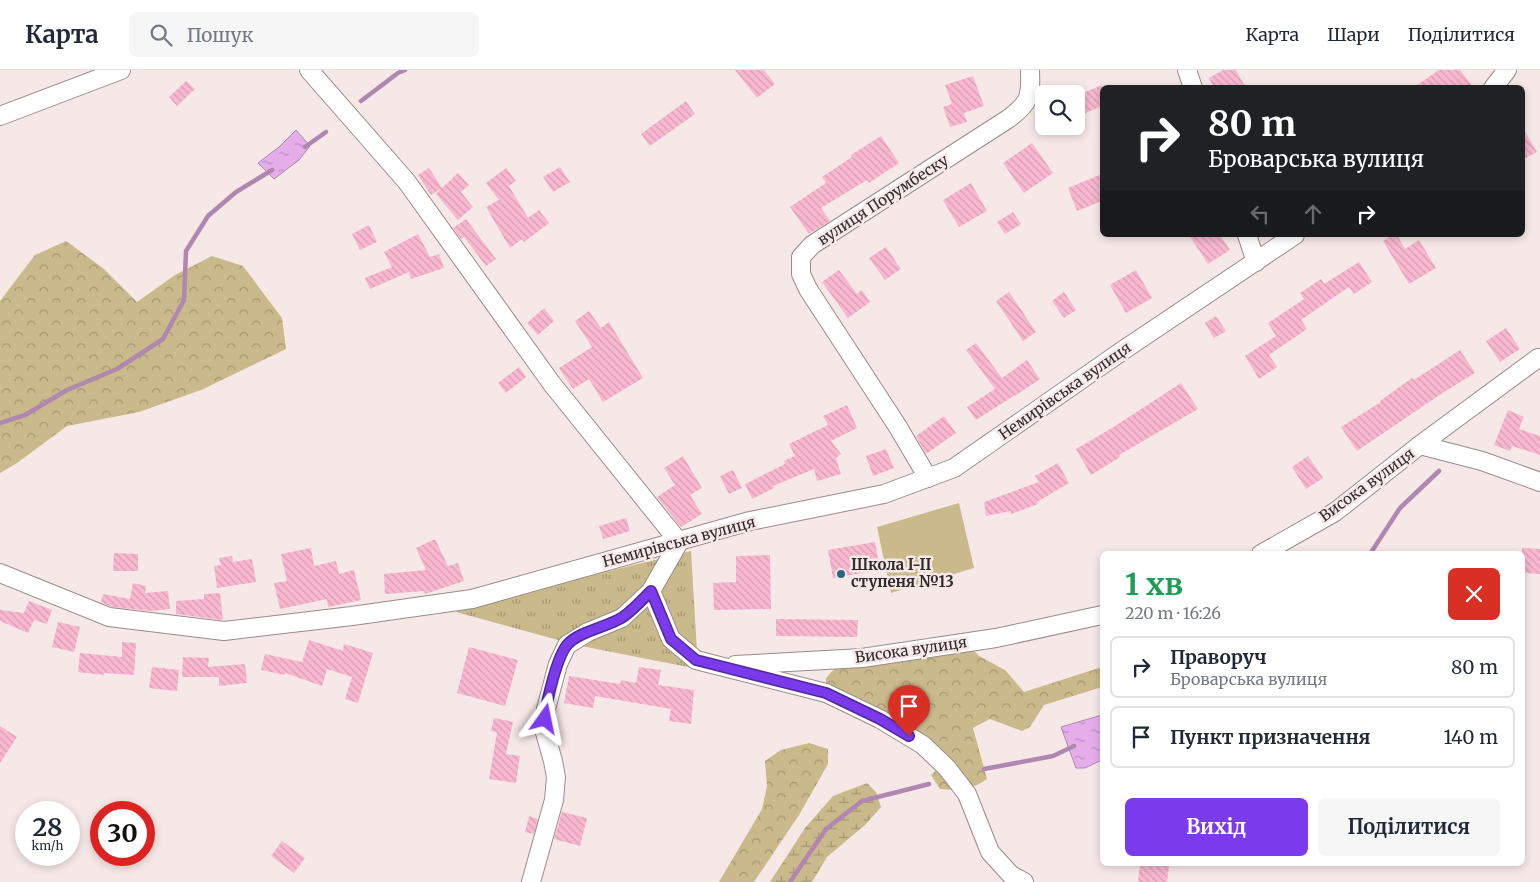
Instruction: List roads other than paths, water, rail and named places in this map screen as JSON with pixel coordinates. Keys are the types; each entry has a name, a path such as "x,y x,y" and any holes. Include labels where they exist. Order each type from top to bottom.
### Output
{"street":[{"path":"0,116 121,70"},
{"path":"309,70 407,182 552,384 679,542 651,591 622,618 588,632 567,645 558,664 546,708 544,729 556,777 554,800 531,882"},
{"name":"вулиця Порумбеску","path":"928,478 898,427 808,289 801,274 801,257 812,245 1008,120 1022,109 1029,98 1030,70"},
{"path":"1187,70 1192,85"},
{"path":"1495,85 1507,70"},
{"path":"1248,237 1256,262"},
{"name":"Немирівська вулиця","path":"0,573 109,617 224,631 352,616 472,598 750,521 884,494 954,468 1122,351 1292,237"},
{"name":"Висока вулиця","path":"1266,551 1335,512 1420,445 1538,358"},
{"name":"Висока вулиця","path":"1420,445 1482,461 1540,482"},
{"path":"651,591 671,639 696,660 826,693 880,719 923,744 947,768 967,794 990,852 1011,875 1024,882"},
{"name":"Висока вулиця","path":"717,666 862,658 996,638 1100,615"}],"water":[{"path":"296,130 310,146 299,160 274,179 258,163 279,147"},
{"path":"1100,716 1100,761 1085,768 1076,768 1061,727"}],"waterway":[{"path":"361,101 398,73 405,70"},
{"path":"305,147 326,132"},
{"path":"0,423 25,415 67,390 117,369 163,339 184,300 186,251 208,216 236,192 272,170"},
{"path":"1372,551 1400,508 1439,471"},
{"path":"984,769 1053,756 1074,746"},
{"path":"790,882 826,829 862,801 929,784"}],"place":[{"name":"Школа I-II ступеня №13","path":"841,574"}]}
